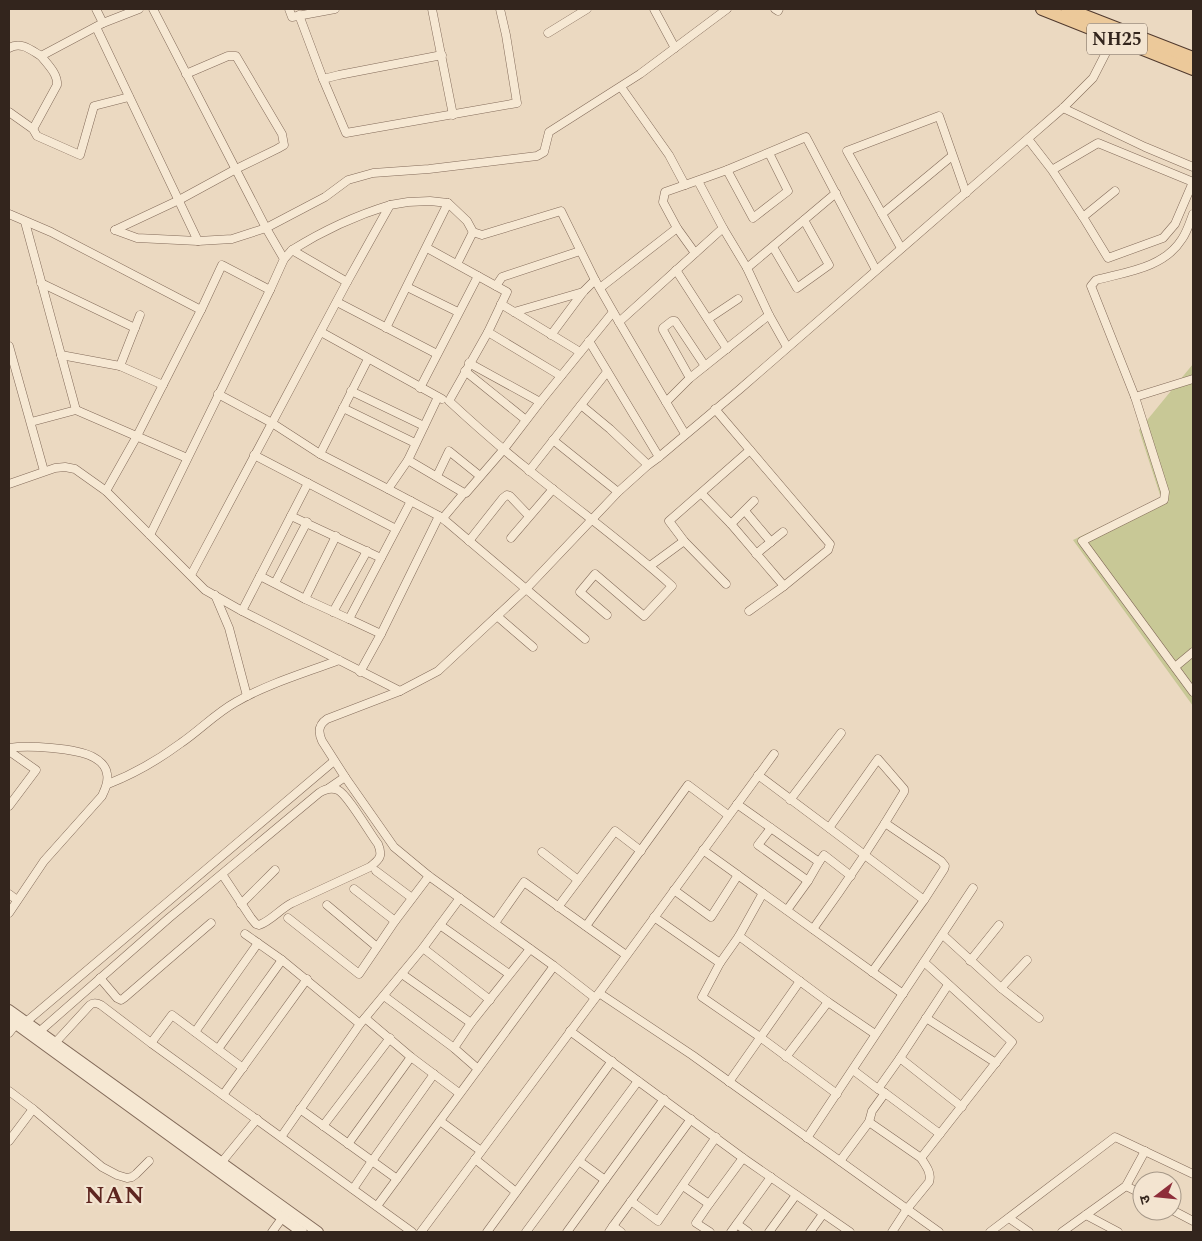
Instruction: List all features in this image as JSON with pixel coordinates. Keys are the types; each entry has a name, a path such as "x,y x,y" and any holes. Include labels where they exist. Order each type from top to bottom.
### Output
{"main road":[{"name":"NH25","path":"1042,9 1193,58"},
{"name":"NH25","path":"1067,9 1193,69"}],"street":[{"path":"96,9 103,23"},
{"path":"41,56 103,23 139,9"},
{"path":"156,9 186,74 284,259"},
{"path":"289,9 292,16 335,9"},
{"path":"432,9 453,114"},
{"path":"299,15 346,133 517,104 500,9"},
{"path":"548,33 587,9"},
{"path":"654,9 675,48"},
{"path":"186,74 228,56 236,56 282,134 284,145 236,168 179,200 116,230 137,238 198,241 232,240 267,229 325,197 348,180 373,173 456,166 537,156 544,152 549,132 640,74 727,9"},
{"path":"776,9 778,11 779,9"},
{"path":"96,27 198,241"},
{"path":"939,1232 692,1055 597,996 428,876 394,847 334,761 322,741 319,728 322,722 327,719 400,692 438,671 526,589 618,492 1063,108 1093,78 1116,33"},
{"path":"9,48 20,45 26,46 41,56 58,79 57,85 33,129"},
{"path":"323,79 442,55"},
{"path":"621,87 672,161 685,185"},
{"path":"9,112 33,129 37,136 80,154 94,106 129,97"},
{"path":"1063,108 1145,147 1193,167"},
{"path":"901,248 848,151 939,116 966,193"},
{"path":"695,253 663,202 665,192 727,170 806,138 876,270"},
{"path":"1028,139 1052,170 1108,258 1163,238 1176,224 1193,182 1098,143 1052,170"},
{"path":"727,170 753,218 788,191 769,153"},
{"path":"882,214 952,156"},
{"path":"698,181 747,268 769,315 787,347"},
{"path":"1083,217 1115,191"},
{"path":"747,268 836,193"},
{"path":"150,535 284,259 292,250 316,235 357,216 390,205 430,201 448,203 467,221 473,232 482,236 560,211 595,280 685,434"},
{"path":"386,328 448,203"},
{"path":"191,576 254,455 390,205"},
{"path":"9,214 50,232 201,310"},
{"path":"1193,214 1182,239 1171,252 1160,260 1149,266 1096,280 1091,286 1134,397 1165,492 1164,500 1082,541 1193,692"},
{"path":"773,247 797,288 829,266 804,220"},
{"path":"25,222 76,410"},
{"path":"600,288 678,228"},
{"path":"619,322 723,228"},
{"path":"457,264 473,232"},
{"path":"427,248 507,292 488,332 449,401"},
{"path":"292,250 347,282"},
{"path":"496,286 502,277 580,251"},
{"path":"106,491 137,436 222,265 270,290"},
{"path":"676,270 727,349"},
{"path":"420,388 478,276"},
{"path":"551,335 583,292 595,280"},
{"path":"41,284 135,328"},
{"path":"407,286 458,312"},
{"path":"514,312 583,292"},
{"path":"708,318 738,298"},
{"path":"337,302 437,354"},
{"path":"501,304 580,352"},
{"path":"360,672 441,517 464,493 468,492 614,312"},
{"path":"120,366 140,315"},
{"path":"666,402 690,378 769,315"},
{"path":"690,378 662,330 663,328 672,321 675,321 705,366"},
{"path":"321,332 420,388 449,401 529,470 650,566 672,586 644,616 595,574 580,592 607,615"},
{"path":"488,332 561,376"},
{"path":"589,341 659,457"},
{"path":"9,346 44,470"},
{"path":"61,355 120,366 163,385"},
{"path":"320,454 368,359"},
{"path":"469,363 540,402"},
{"path":"465,371 526,420"},
{"path":"529,470 607,372"},
{"path":"1134,397 1193,379"},
{"path":"351,391 424,426"},
{"path":"218,394 272,423 320,454 441,517 585,640"},
{"path":"388,488 408,460 438,397"},
{"path":"581,405 648,465"},
{"path":"343,408 416,443"},
{"path":"715,409 830,544 828,550 750,611"},
{"path":"31,422 76,410 187,458"},
{"path":"553,440 618,492"},
{"path":"726,584 684,541 670,521 750,450"},
{"path":"437,476 449,451 480,476"},
{"path":"254,455 396,529"},
{"path":"408,460 464,493"},
{"path":"9,484 44,470 65,467 75,470 106,491 205,590 400,692"},
{"path":"242,611 308,483"},
{"path":"511,538 553,489"},
{"path":"702,494 731,524 784,586"},
{"path":"469,541 507,495 529,516"},
{"path":"349,619 411,501"},
{"path":"731,524 754,501"},
{"path":"745,511 771,542"},
{"path":"291,516 381,558"},
{"path":"275,583 307,522"},
{"path":"756,554 782,532"},
{"path":"305,599 336,536"},
{"path":"650,566 684,541"},
{"path":"334,612 367,551"},
{"path":"260,576 381,634"},
{"path":"215,595 229,628 247,696"},
{"path":"497,616 533,647"},
{"path":"1175,667 1193,652"},
{"path":"108,784 135,773 181,744 221,711 247,696 339,660"},
{"path":"790,800 841,733"},
{"path":"9,750 19,747 36,747 84,753 100,761 108,773 108,784 102,796 44,861 9,913"},
{"path":"9,750 36,770 9,806"},
{"path":"421,1232 774,754"},
{"path":"813,929 865,855 904,792 904,789 878,759 829,828"},
{"path":"9,1033 17,1022 334,761"},
{"path":"758,775 924,900"},
{"path":"39,1032 319,793 345,778"},
{"path":"586,926 688,785 728,815"},
{"path":"222,874 241,904 256,924 259,925 285,907 370,867 380,858 381,852 378,844 347,798 338,790 329,788"},
{"path":"737,804 819,862"},
{"path":"872,972 944,869 941,861 885,824"},
{"path":"770,828 758,845 808,881"},
{"path":"558,907 615,831 641,850"},
{"path":"703,850 903,994"},
{"path":"542,852 578,880"},
{"path":"787,910 824,855 851,876"},
{"path":"241,904 276,870"},
{"path":"376,871 412,898"},
{"path":"674,890 711,917 738,875"},
{"path":"288,918 358,974 428,876"},
{"path":"495,924 524,882 626,955"},
{"path":"807,1138 973,888"},
{"path":"354,889 395,921"},
{"path":"763,893 740,936 720,963 702,997 837,1094"},
{"path":"9,894 17,900"},
{"path":"281,1137 363,1021 423,948 460,898"},
{"path":"327,905 377,947"},
{"path":"654,917 720,963"},
{"path":"100,978 117,998 121,1000 211,923"},
{"path":"440,925 509,974"},
{"path":"970,961 999,925"},
{"path":"245,934 363,1021 390,1038 411,1057 459,1093"},
{"path":"943,935 1001,988 1039,1018"},
{"path":"740,936 828,1002 875,1034"},
{"path":"194,1032 258,943"},
{"path":"423,948 490,1000"},
{"path":"454,1048 471,1023 530,948"},
{"path":"218,1049 282,960"},
{"path":"1001,988 1027,960"},
{"path":"921,1158 1012,1042 924,962"},
{"path":"377,1206 554,966"},
{"path":"402,974 471,1023"},
{"path":"223,1095 307,979"},
{"path":"729,1082 800,980"},
{"path":"840,1161 869,1122 881,1091 900,1058 948,985"},
{"path":"384,996 454,1048 478,1069"},
{"path":"786,1057 828,1002"},
{"path":"55,1043 85,1010 93,1003 97,1003 412,1232"},
{"path":"9,1010 17,1022 285,1214 318,1232"},
{"path":"151,1042 172,1015 243,1068"},
{"path":"926,1018 996,1064"},
{"path":"17,1022 39,1032 55,1043 222,1163 285,1214 302,1232"},
{"path":"570,1031 743,1158 850,1232"},
{"path":"324,1126 390,1038"},
{"path":"348,1144 411,1057"},
{"path":"900,1058 962,1107"},
{"path":"487,1232 612,1061"},
{"path":"853,1070 940,1134"},
{"path":"353,1189 434,1074"},
{"path":"526,1232 638,1081"},
{"path":"9,1091 102,1166 117,1175 127,1178 132,1177 149,1161"},
{"path":"567,1232 664,1099"},
{"path":"9,1141 33,1109"},
{"path":"300,1109 397,1179"},
{"path":"222,1163 257,1119"},
{"path":"621,1232 611,1229 691,1119"},
{"path":"440,1120 481,1151"},
{"path":"869,1122 921,1158 930,1172 929,1182 907,1209 892,1232"},
{"path":"631,1201 658,1222 716,1137"},
{"path":"990,1232 1115,1137 1193,1174"},
{"path":"1062,1232 1126,1186 1145,1152"},
{"path":"710,1232 696,1223 743,1158"},
{"path":"475,1159 516,1192"},
{"path":"579,1161 605,1180"},
{"path":"732,1232 771,1177"},
{"path":"683,1186 709,1204"},
{"path":"1126,1186 1132,1189"},
{"path":"769,1232 796,1195"},
{"path":"272,1232 285,1214"},
{"path":"810,1232 823,1214"},
{"path":"1086,1215 1118,1232"},
{"path":"1009,1218 1029,1232"},
{"path":"737,1224 748,1232"}],"green space":[{"path":"1193,364 1193,706 1073,540 1161,498 1139,430"}],"district":[{"name":"NAN","path":"115,1195"}]}
